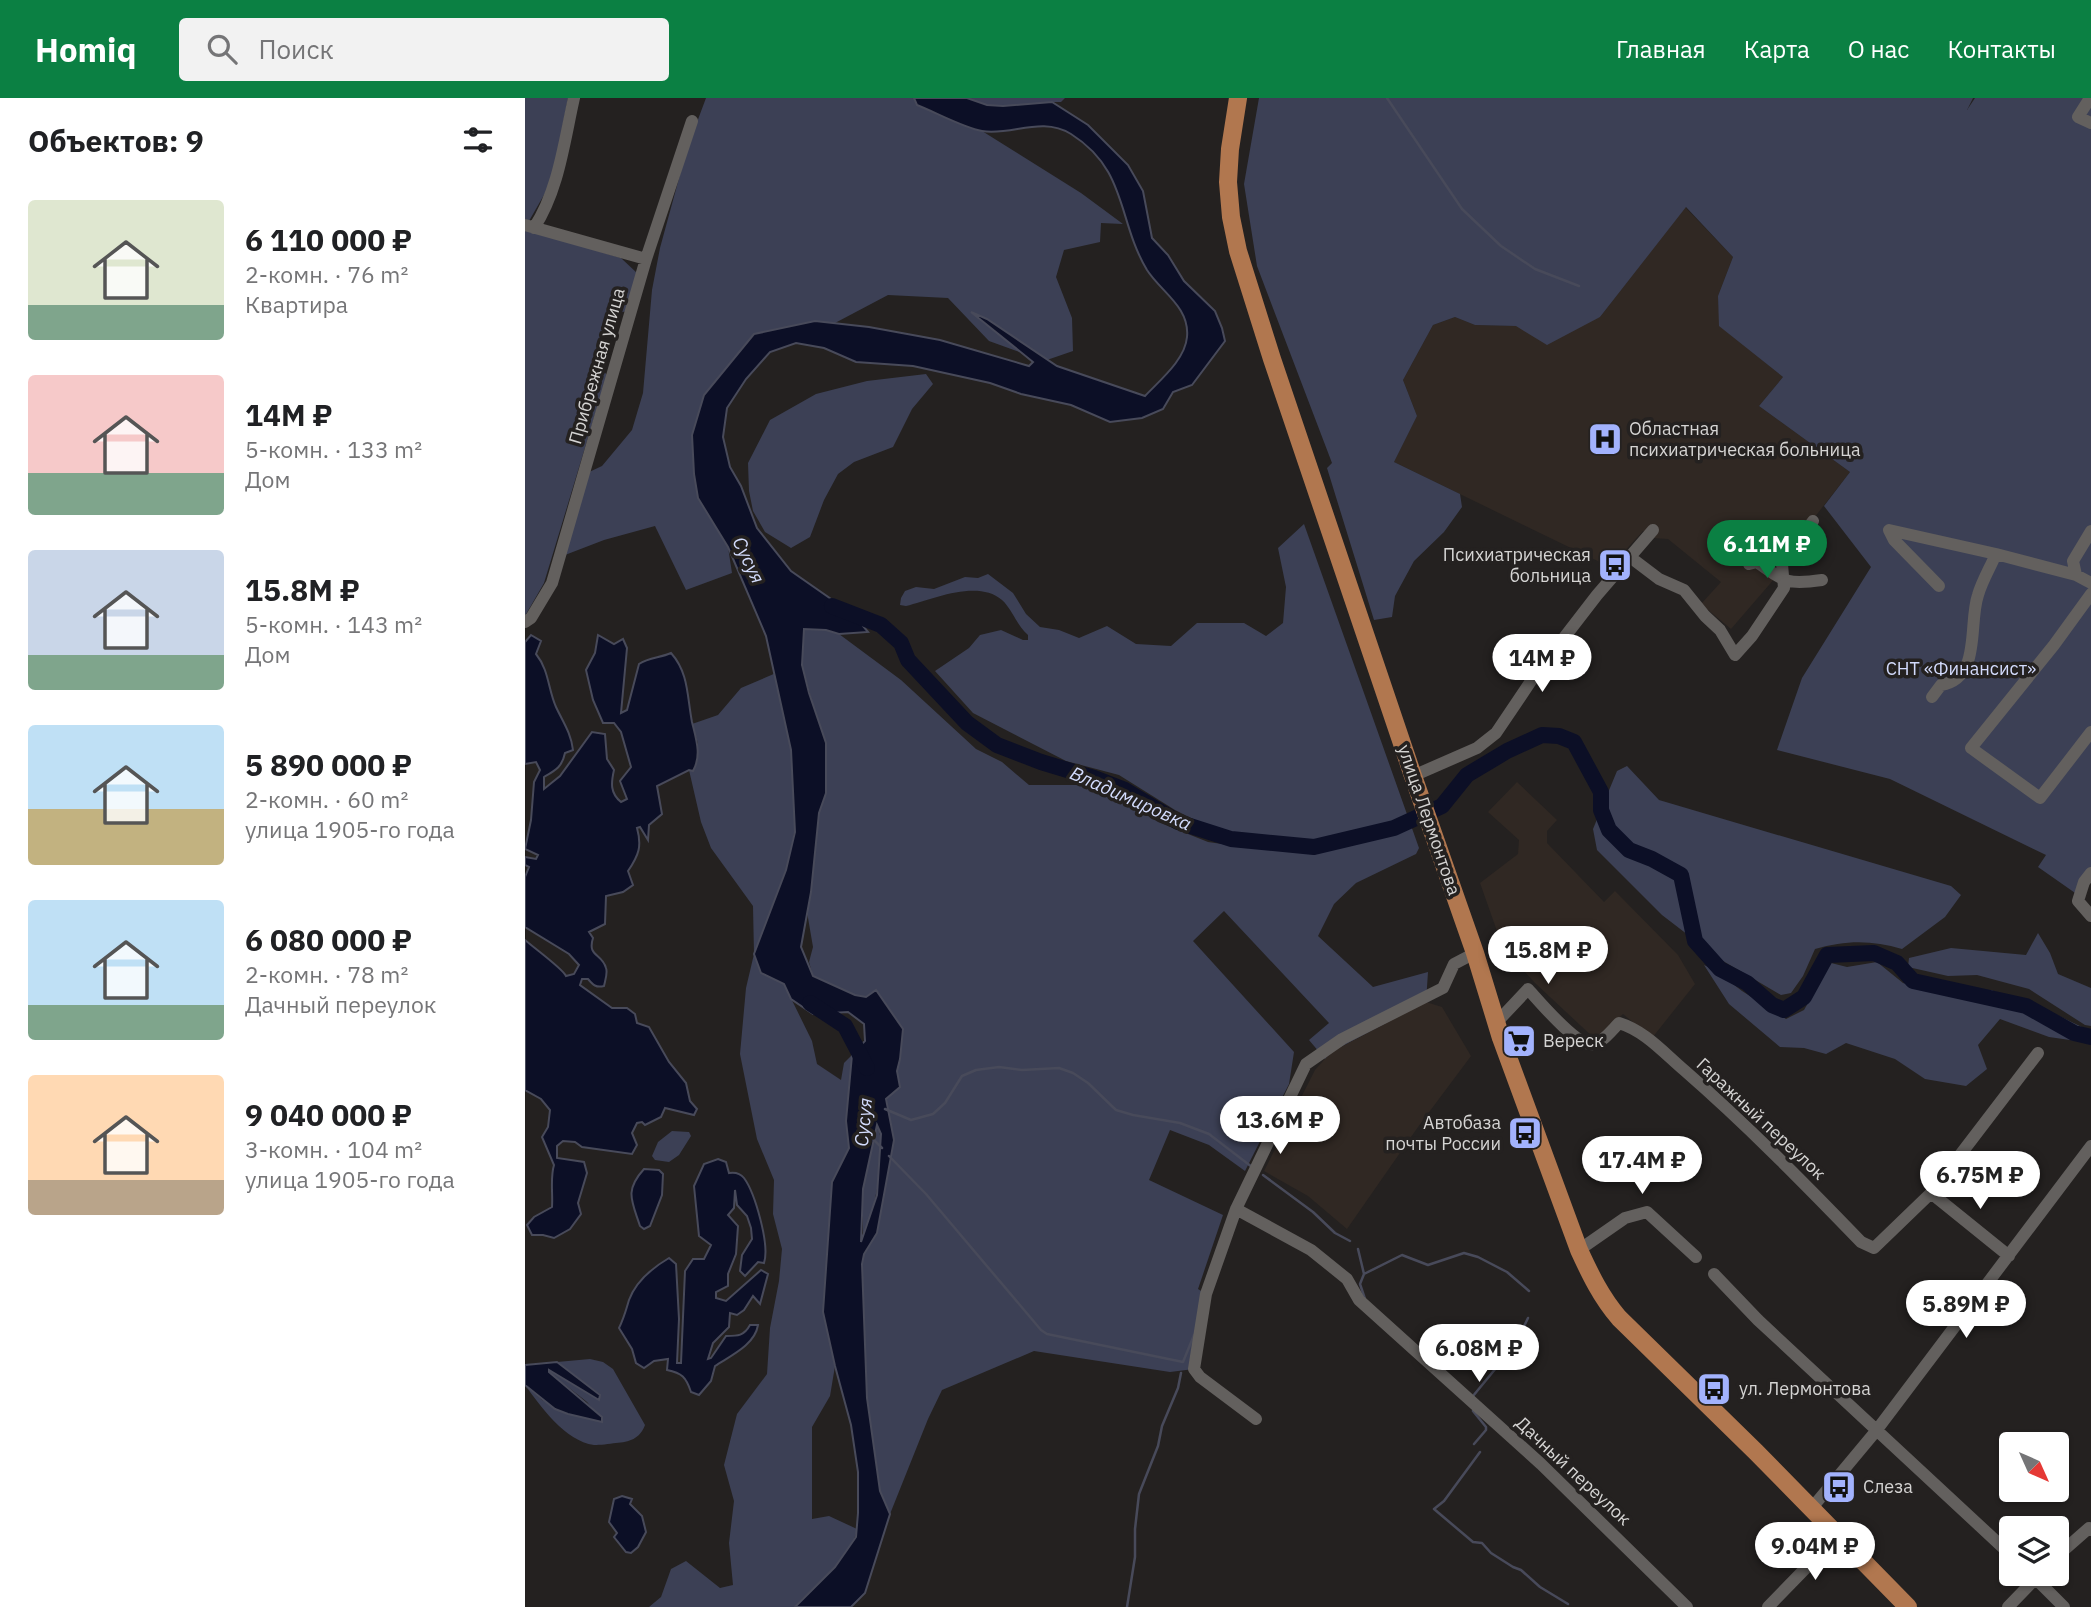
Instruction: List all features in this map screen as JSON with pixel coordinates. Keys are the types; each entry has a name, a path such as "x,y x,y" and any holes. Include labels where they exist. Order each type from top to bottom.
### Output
{"highway":[{"name":"улица Лермонтова","path":"1238,98 1228,182 1238,251 1413,776 1579,1250 1593,1280 1619,1318 1908,1607"}],"street":[{"path":"573,98 553,193 547,209 530,227 646,259"},
{"path":"2090,98 2078,117 2091,123"},
{"name":"Прибрежная улица","path":"528,620 552,583 646,259 692,121"},
{"path":"1630,557 1658,579 1683,590 1720,630 1735,656 1784,588 1782,564 1813,521"},
{"path":"1413,776 1478,748 1496,733 1533,678 1597,595 1653,530"},
{"path":"1939,586 1894,540 1889,530 1996,554 2076,575 2091,583"},
{"path":"2076,575 2073,561 2091,531"},
{"path":"1932,697 1941,685 1949,684 1961,676 1968,663 1977,597 1996,554"},
{"path":"1749,564 1757,562 1784,582 1822,580"},
{"path":"2091,594 2054,645 1971,748 2040,798 2091,732"},
{"path":"2091,873 2084,882 2078,901 2091,916"},
{"path":"1256,1419 1193,1369 1206,1294 1237,1209 1306,1064 1342,1039 1443,988 1454,964 1475,953"},
{"name":"Гаражный переулок","path":"1497,1022 1528,989 1570,1033 1587,1044 1596,1044 1619,1024 1636,1029 1701,1085 1800,1179 1861,1242 1874,1248 1931,1193"},
{"path":"2008,1256 1931,1193 2038,1053"},
{"path":"1811,1509 1876,1431 2091,1146"},
{"name":"Дачный переулок","path":"1237,1209 1311,1250 1347,1279 1359,1300 1541,1464 1687,1607"},
{"path":"1579,1250 1625,1218 1647,1212 1696,1257"},
{"path":"1714,1274 1758,1320 1999,1544"},
{"path":"2069,1546 2090,1529"},
{"path":"1768,1607 1838,1535"},
{"path":"2008,1607 2026,1586"},
{"path":"2045,1586 2064,1607"}],"shaded area":[{"name":"Областная психиатрическая больница","path":"1685,207 1733,257 1718,296 1720,326 1783,377 1759,406 1850,472 1771,573 1775,578 1731,629 1701,604 1721,582 1668,539 1653,538 1643,531 1610,567 1394,462 1417,416 1403,380 1433,325 1455,317 1475,325 1516,326 1600,317"},
{"path":"1517,782 1557,820 1547,831 1547,843 1604,902 1615,891 1678,955 1695,984 1652,1038 1623,1014 1595,1039 1535,983 1503,948 1480,883 1518,854 1519,840 1488,812"},
{"path":"1426,1002 1442,1007 1471,1056 1347,1229 1308,1196 1264,1171 1315,1070 1331,1052"}],"green space":[{"path":"525,98 568,98 552,181 529,221 525,219"},
{"path":"706,98 914,98 917,105 982,131 1081,193 1123,224 1101,223 1100,242 1064,250 1056,277 1072,318 1073,351 1044,361 989,341 948,298 888,295 835,323 815,321 754,334 704,395 719,530 728,547 732,573 686,590 655,526 604,540 565,555 587,473 602,466 632,430 643,393 652,290 660,248 687,149"},
{"path":"967,98 1065,98 1061,102 989,106"},
{"name":"СНТ «Финансист»","path":"1259,98 1973,98 1967,110 1975,98 2091,98 2091,879 2078,895 2038,867 2046,855 1890,779 1777,750 1802,678 1871,567 1824,506 1850,472 1759,406 1783,377 1719,326 1718,296 1733,257 1686,207 1600,317 1547,345 1516,326 1475,325 1455,317 1433,325 1403,380 1417,416 1394,462 1460,494 1462,507 1444,532 1414,561 1395,596 1392,617 1374,620 1327,468 1332,463 1257,266 1244,184"},
{"path":"525,229 621,258 638,274 627,311 606,316 594,360 607,375 544,583 525,616"},
{"path":"926,374 933,384 912,409 893,447 854,462 838,474 824,500 810,537 791,548 765,532 753,511 748,463 770,420 816,394 867,381"},
{"path":"1304,524 1419,848 1416,854 1356,883 1334,904 1318,936 1373,987 1428,972 1426,1002 1331,1052 1325,1059 1309,1040 1329,1023 1224,911 1193,941 1294,1052 1289,1084 1245,1171 1209,1145 1170,1130 1149,1180 1223,1215 1198,1289 1206,1294 1194,1369 1170,1372 1034,1351 942,1390 890,1514 880,1491 867,1398 862,1264 864,1254 877,1233 894,1140 886,1099 900,1059 876,990 866,997 855,995 813,976 809,962 813,947 807,912 819,813 813,705 802,665 804,628 839,634 901,680 976,749 1002,762 1029,785 1097,785 1158,822 1208,842 1250,848 1175,810 1119,775 1066,761 973,713 935,671 969,648 980,635 1001,630 1028,640 1028,635 1002,600 981,591 955,592 906,606 900,605 901,598 905,591 916,587 934,589 965,577 978,578 988,574 1013,593 1026,614 1040,627 1059,630 1079,638 1107,626 1136,644 1171,646 1197,623 1244,623 1266,636 1283,623 1286,587 1278,548"},
{"path":"776,673 791,750 795,829 786,870 772,910 761,973 784,984 812,1041 817,1064 841,1080 844,1063 852,1055 846,1121 849,1148 832,1182 823,1312 835,1366 830,1396 812,1427 812,1519 829,1516 857,1529 848,1550 795,1607 649,1607 661,1597 671,1569 686,1561 720,1588 733,1585 729,1543 734,1501 724,1465 737,1414 767,1374 770,1328 782,1249 773,1214 774,1180 757,1139 740,1054 746,988 754,954 753,906 711,848 701,822 689,770 697,753 698,743 692,724 718,715 741,688"},
{"path":"1627,766 1659,800 1951,886 1961,895 1945,917 1902,949 1859,942 1815,949 1803,976 1791,993 1781,995 1718,958 1662,915 1597,850 1593,829 1617,771"},
{"path":"2038,933 2058,974 2091,988 2091,1026 2085,1025 2029,989 1977,975 1948,976 1908,967 1909,958 1951,948 2026,955"},
{"path":"1877,962 1903,983 1934,993 1991,990 2055,1014 2088,1030 2084,1042 2049,1037 2000,1019 1978,1045 1987,1069 1966,1086 1925,1079 1895,1059 1846,1043 1826,1054 1804,1048 1780,1047 1729,1004 1704,965 1786,1019 1804,1010 1831,963 1847,967"},
{"path":"877,1124 880,1135 880,1165 875,1198 863,1240 863,1189"},
{"path":"672,1131 689,1132 691,1136 679,1155 669,1162 655,1160 652,1156 658,1142"},
{"path":"590,1359 603,1362 613,1369 645,1425 633,1439 594,1445 573,1437 555,1422 525,1385 542,1400 568,1414 602,1421 587,1402 549,1372 550,1369 599,1400 600,1394 557,1362"}],"water":[{"path":"914,98 967,98 987,105 1003,106 1052,102 1088,125 1128,165 1143,191 1152,238 1168,255 1184,281 1215,311 1225,341 1192,385 1173,392 1163,409 1142,418 1110,422 1071,405 1021,394 990,383 913,366 856,362 824,348 796,343 770,352 746,379 727,408 723,437 730,467 741,486 757,528 791,571 854,615 868,632 839,634 826,630 804,629 802,665 826,743 826,793 819,813 811,892 801,947 813,976 855,995 866,997 876,990 903,1029 897,1071 900,1087 886,1099 894,1140 877,1233 864,1254 862,1264 867,1398 880,1491 890,1514 865,1593 851,1607 795,1607 835,1567 856,1537 858,1472 851,1425 823,1312 832,1182 849,1148 846,1121 852,1055 865,1041 864,1024 848,1012 813,1014 791,999 784,984 761,973 754,954 786,870 795,832 791,750 766,636 728,547 698,498 692,435 704,395 754,334 815,321 869,327 940,340 1029,366 1033,362 971,312 987,319 1057,366 1145,396 1177,362 1187,337 1184,317 1147,270 1130,233 1112,180 1103,163 1089,148 1060,129 1038,126 982,131 917,105","holes":["877,1125 881,1134 877,1195 861,1242 863,1189"]},
{"path":"531,635 541,641 536,654 569,733 573,750 565,753 558,768 544,777 544,789 560,776 592,732 605,734 607,759 614,770 613,791 621,802 627,799 620,781 631,767 621,732 614,723 603,723 593,700 586,670 595,653 598,635 614,644 623,639 627,648 621,713 627,710 639,664 671,653 684,677 698,753 693,771 689,770 657,786 662,814 649,825 648,840 640,827 637,828 639,850 628,871 633,885 623,892 606,896 605,924 589,932 593,938 593,952 606,968 604,986 595,986 588,979 582,979 580,985 612,1008 627,1008 635,1014 637,1023 649,1027 669,1062 686,1083 690,1101 697,1109 694,1115 665,1108 661,1117 645,1125 642,1122 637,1123 632,1133 637,1145 632,1154 582,1147 575,1142 563,1141 557,1146 557,1158 584,1162 587,1173 578,1203 581,1214 570,1229 554,1238 532,1235 527,1225 534,1217 552,1207 554,1165 542,1137 548,1127 550,1110 541,1099 525,1090 525,940 566,976 574,974 579,965 569,954 525,927 525,877 529,867 525,865 525,857 536,859 538,855 525,849 534,782 540,770 536,762 525,764 525,642"},
{"path":"718,1159 726,1162 729,1173 744,1178 753,1195 765,1244 765,1255 764,1263 758,1262 745,1276 740,1271 742,1255 752,1239 747,1216 737,1205 735,1190 734,1208 728,1215 738,1226 736,1254 728,1274 728,1286 716,1292 716,1298 726,1301 761,1270 768,1274 760,1304 753,1296 744,1310 737,1315 730,1313 729,1327 713,1343 708,1359 726,1336 740,1335 750,1325 758,1325 756,1332 741,1349 715,1366 711,1381 699,1395 691,1392 683,1377 667,1370 668,1359 654,1361 644,1368 636,1363 632,1349 619,1328 629,1300 640,1281 669,1258 676,1264 679,1319 677,1363 681,1363 685,1271 693,1259 704,1259 711,1245 699,1236 694,1186 704,1164"},
{"path":"644,1169 659,1170 663,1174 662,1195 650,1226 644,1229 640,1226 631,1196 634,1184"},
{"path":"557,1362 600,1395 599,1400 549,1370 602,1417 602,1422 555,1409 525,1385 525,1365"},
{"path":"622,1496 632,1499 630,1504 642,1516 646,1532 638,1547 631,1553 626,1552 614,1537 617,1533 609,1522 614,1499"}],"waterway":[{"path":"1387,98 1462,209 1501,246 1535,269 1579,286"},
{"name":"Владимировка","path":"832,606 881,625 901,643 908,660 967,723 997,745 1125,790 1178,822 1231,839 1314,847 1394,828 1442,806 1467,775 1507,751 1542,735 1559,736 1574,742 1601,792 1601,810 1609,830 1629,850 1681,875 1695,941 1720,969 1747,983 1772,1005 1784,1010 1804,997 1827,955 1874,953 1897,963 1913,981 2026,1006 2074,1033 2091,1037"},
{"name":"Сусуя","path":"810,1003 845,1026 867,1068"},
{"path":"885,1109 911,1120 933,1114 945,1103 962,1076 976,1070 999,1067 1022,1070 1059,1068 1088,1083 1116,1110 1180,1123 1209,1134 1252,1167"},
{"path":"872,1138 882,1148"},
{"path":"889,1156 926,1194 1047,1334 1183,1362 1194,1335"},
{"path":"1263,1175 1313,1212 1335,1233 1350,1241"},
{"path":"1358,1249 1364,1274 1360,1284 1365,1299"},
{"path":"1364,1274 1402,1255 1428,1265 1464,1253 1507,1272 1529,1291"},
{"path":"1473,1396 1515,1345 1528,1318"},
{"path":"1127,1607 1135,1557 1139,1494 1158,1446 1162,1426 1178,1388 1181,1373"},
{"path":"1473,1411 1486,1427 1474,1444"},
{"path":"1480,1452 1444,1501 1434,1509 1473,1542 1482,1543 1491,1553 1521,1570 1540,1587 1568,1604"}],"place":[{"name":"Областная психиатрическая больница","path":"1605,439"},
{"name":"Психиатрическая больница","path":"1615,565"},
{"name":"Вереск","path":"1519,1041"},
{"name":"Автобаза почты России","path":"1525,1133"},
{"name":"ул. Лермонтова","path":"1714,1389"},
{"name":"Слеза","path":"1839,1487"}]}
